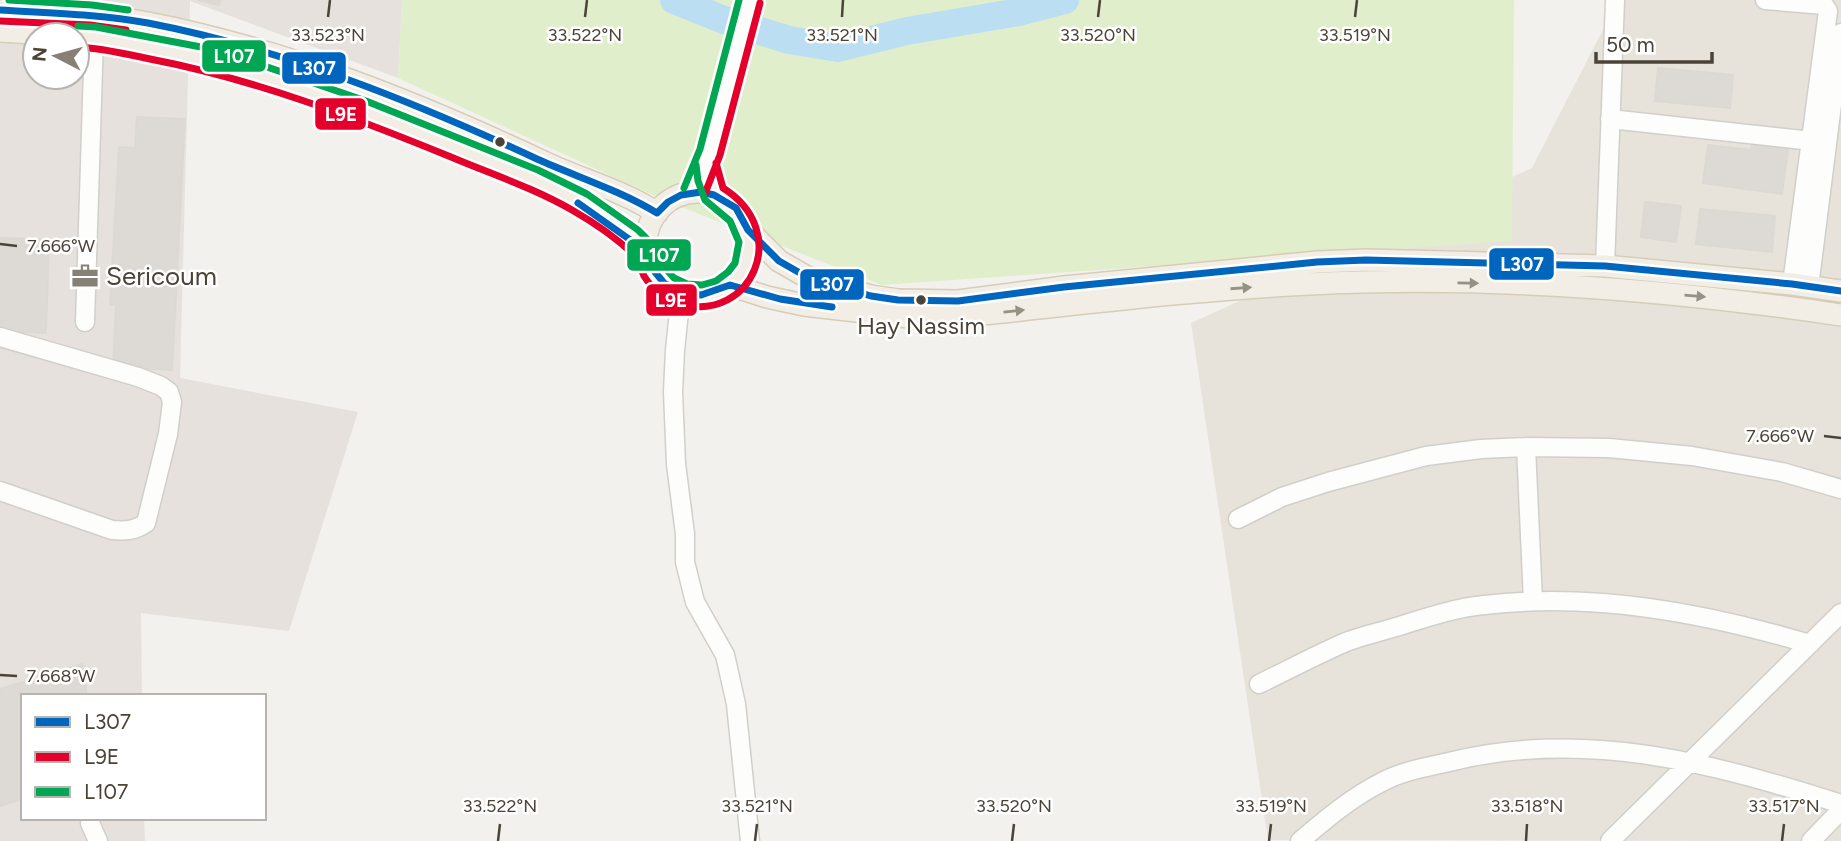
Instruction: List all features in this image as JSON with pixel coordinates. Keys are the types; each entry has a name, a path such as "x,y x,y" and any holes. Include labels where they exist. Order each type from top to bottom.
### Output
{"main road":[{"path":"0,10 91,15 146,23 224,40 321,69 414,104 578,178 640,202 657,213"},
{"path":"0,31 21,32"},
{"path":"91,37 216,62 397,123 562,192 614,225 648,254"},
{"path":"704,193 736,208 743,218 750,240 747,260 730,285 706,295 681,293 656,274 648,254 648,233 657,213 668,202 681,195 704,193"},
{"path":"748,230 779,261 807,277 871,296 932,302 1317,262 1429,260 1605,266 1841,291"},
{"path":"730,285 766,297 804,305 917,318 945,318 1248,288 1311,284 1466,282 1588,287 1736,300 1841,315"}],"street":[{"path":"704,193 706,164 750,0"},
{"path":"1605,266 1615,0"},
{"path":"1765,0 1824,5 1828,8 1812,141 1801,286"},
{"path":"1801,286 1836,119 1841,33"},
{"path":"85,323 86,91"},
{"path":"1610,119 1812,141"},
{"path":"681,293 673,393 685,562 695,602 725,655 736,704 750,841"},
{"path":"0,337 149,382 169,392 172,402 168,435 146,523 138,529 112,530 0,491"},
{"path":"1526,447 1533,601"},
{"path":"1238,519 1282,497 1328,482 1426,456 1481,449 1609,448 1692,456 1783,472 1841,489"},
{"path":"1259,684 1347,642 1400,625 1440,613 1482,605 1533,601 1608,604 1683,612 1810,644"},
{"path":"1610,841 1841,612"},
{"path":"1300,841 1357,796 1385,780 1467,757 1515,749 1559,747 1628,751 1693,761 1841,804"},
{"path":"1811,841 1841,810"},
{"path":"90,823 98,841"}],"shaded area":[{"path":"0,0 402,0 398,78 190,1 180,378 358,412 289,631 141,613 142,694 21,694 21,820 144,820 145,841 0,841"},
{"path":"1618,0 1841,0 1841,841 1268,840 1191,323 1532,168"}],"green space":[{"path":"402,0 1514,0 1512,241 882,285 668,202 398,78"}],"building":[{"path":"198,0 220,0 219,5"},
{"path":"1658,68 1733,75 1730,108 1655,101"},
{"path":"137,117 185,119 172,370 113,367 116,305 110,305 119,147 135,148"},
{"path":"1752,143 1788,148 1782,194 1703,183 1708,145 1751,150"},
{"path":"1645,202 1681,206 1676,242 1641,237"},
{"path":"1700,209 1775,216 1772,252 1696,244"},
{"path":"0,238 49,239 46,333 0,331"},
{"path":"82,664 87,694 21,694 21,800 0,806 0,689"}],"waterway":[{"path":"674,0 724,20 789,40 838,48 907,31 1019,12 1065,0"}],"transit line":[{"name":"L107","path":"9,0 128,10"},
{"name":"L107","path":"684,188 700,149 739,0"},
{"name":"L9E","path":"704,196 720,155 760,3"},
{"name":"L307","path":"0,10 93,16 148,23 248,47 297,62 395,97 613,191 657,213 668,202 681,195 701,192 714,195 736,208 748,230 779,261 807,277 871,296 898,300 958,301 1064,287 1317,262 1366,260 1605,266 1841,291"},
{"name":"L9E","path":"0,21 90,25 126,30"},
{"name":"L107","path":"91,27 201,47 238,57 366,101 538,170 587,194 638,230 656,248 664,267 674,278 687,284 702,285 716,281 728,272 735,263 739,242 730,221 705,200 696,165"},
{"name":"L9E","path":"91,48 189,67 265,88 377,128 528,188 558,202 611,235 634,256 655,290 681,304 706,306 727,300 744,287 754,270 759,249 756,227 744,206 723,188 716,163"},
{"name":"L307","path":"578,203 636,244 646,253 664,283 681,293 701,295 730,285 780,299 832,307"}],"place":[{"name":"Sericoum","path":"85,276"},
{"name":"Hay Nassim","path":"921,300"}]}
